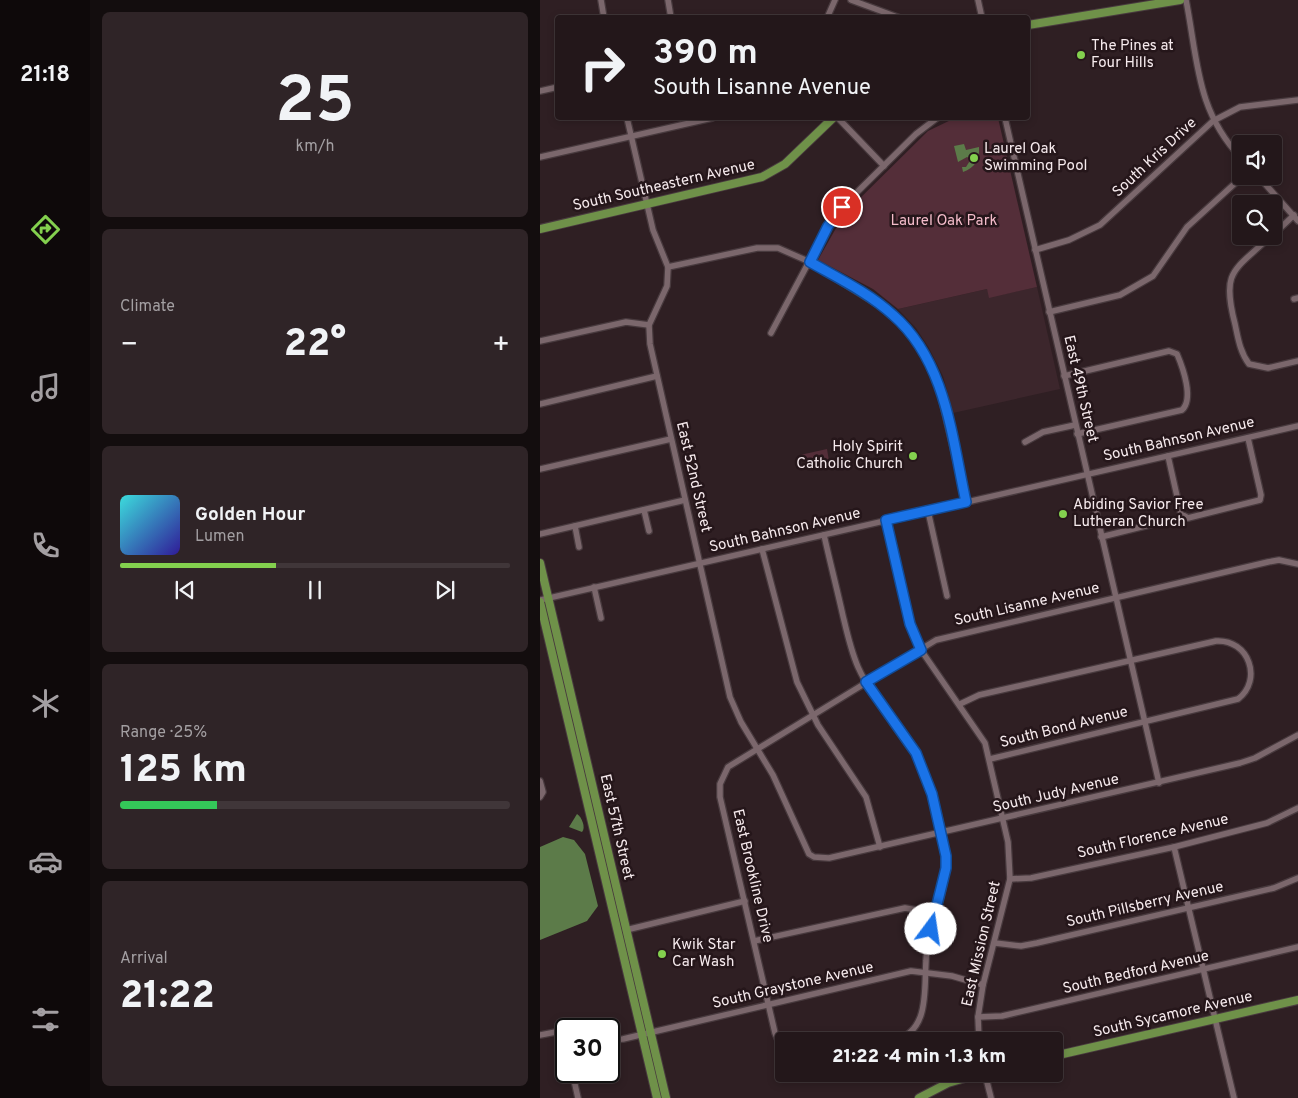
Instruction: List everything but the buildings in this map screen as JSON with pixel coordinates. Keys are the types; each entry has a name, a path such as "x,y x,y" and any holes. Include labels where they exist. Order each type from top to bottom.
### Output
{"main road":[{"path":"1030,25 1180,0"},
{"name":"South Southeastern Avenue","path":"540,229 767,175 785,164 831,120"},
{"name":"East 57th Street","path":"540,563 543,600 657,1098"},
{"name":"East 57th Street","path":"543,600 666,1098"},
{"name":"South Sycamore Avenue","path":"1063,1054 1298,1000"},
{"path":"919,1098 951,1082"}],"street":[{"path":"600,0 603,15"},
{"path":"668,0 671,15"},
{"path":"828,15 835,0"},
{"path":"851,0 892,15"},
{"path":"978,0 981,15"},
{"path":"1186,0 1201,81 1213,121 1232,146"},
{"path":"540,91 555,88"},
{"name":"South Kris Drive","path":"1034,250 1069,240 1100,225 1213,121 1240,107 1298,100"},
{"path":"540,341 626,322 649,325 667,286 668,267 657,242 628,120"},
{"path":"540,157 694,120"},
{"path":"840,120 884,166"},
{"path":"771,333 828,226 842,207 916,134 934,120"},
{"name":"East 49th Street","path":"1004,120 1159,783"},
{"path":"1049,312 1120,295 1153,276 1183,231 1233,185"},
{"path":"1266,185 1298,221"},
{"path":"1282,226 1294,215"},
{"path":"1261,245 1237,268 1231,277 1228,288 1229,300 1242,354 1249,364 1268,368 1298,361"},
{"path":"668,267 763,248 782,249 810,262 881,305 904,325 919,343 937,379 966,502"},
{"name":"East 52nd Street","path":"649,325 650,344 730,697 740,722 773,775 805,848 814,857"},
{"path":"1064,376 1169,350 1177,354 1188,397 1186,407 1182,410 1077,434"},
{"path":"540,404 657,376"},
{"path":"1025,442 1044,432 1075,425"},
{"name":"South Bahnson Avenue","path":"543,600 1298,426"},
{"path":"540,469 671,438"},
{"path":"1168,456 1181,514 1188,518 1260,500 1261,495 1248,438"},
{"path":"540,534 685,500"},
{"path":"644,510 649,531"},
{"path":"928,511 947,596"},
{"name":"East Mission Street","path":"886,520 910,624 921,650 960,704 985,743 1004,819 1010,856 1010,879 983,985 978,1018 979,1032"},
{"path":"1101,537 1153,524"},
{"path":"575,526 579,547"},
{"path":"824,535 851,649 866,682 916,753 923,767 941,833 946,868 927,946 921,1018 911,1032"},
{"path":"762,549 790,662 812,715 863,791 880,847"},
{"name":"South Lisanne Avenue","path":"783,732 943,638 1268,562 1279,560 1298,564"},
{"path":"594,588 601,618"},
{"name":"South Bond Avenue","path":"960,704 979,695 1226,640 1242,648 1249,665 1250,684 1238,699 990,759"},
{"name":"East Brookline Drive","path":"775,1032 770,1004 720,797 720,784 728,766 783,732"},
{"name":"South Judy Avenue","path":"814,857 829,858 880,847 1240,764 1266,753 1298,735"},
{"path":"540,780 541,796"},
{"name":"South Florence Avenue","path":"1010,879 1031,878 1174,847 1268,823 1298,808"},
{"path":"1174,847 1234,1098"},
{"name":"South Pillsberry Avenue","path":"995,943 1009,946 1029,945 1274,888 1298,878"},
{"path":"626,930 745,901"},
{"path":"754,941 905,908 935,913"},
{"name":"South Bedford Avenue","path":"978,1018 1002,1016 1204,971 1298,947"},
{"name":"South Graystone Avenue","path":"620,1039 902,973 925,971 983,985"},
{"path":"540,1035 555,1032"},
{"path":"987,1082 991,1098"},
{"path":"575,1083 578,1098"}],"shaded area":[{"name":"Laurel Oak Swimming Pool","path":"964,144 966,150 979,147 979,151 978,159 974,165 963,172 962,167 966,167 971,159 967,157 958,162 954,146"},
{"path":"1037,287 1060,389 953,413 943,376 929,348 916,328 898,309 987,289 990,297"},
{"path":"577,814 583,823 584,828 582,832 569,827"},
{"path":"563,837 574,840 585,854 598,906 587,921 540,940 540,847"}],"green space":[{"name":"Laurel Oak Park","path":"951,120 998,120 1037,287 989,298 987,289 898,309 873,289 818,260 844,214 928,131"},
{"path":"827,449 829,461 810,465 808,460 801,461 800,455"}],"place":[{"name":"The Pines at Four Hills","path":"1081,55"},
{"name":"Laurel Oak Swimming Pool","path":"974,158"},
{"name":"Holy Spirit Catholic Church","path":"913,456"},
{"name":"Abiding Savior Free Lutheran Church","path":"1063,514"},
{"name":"Kwik Star Car Wash","path":"662,954"}],"route":[{"path":"842,207 828,226 810,262 881,305 904,325 919,343 937,379 966,502 886,520 910,624 921,650 866,682 916,753 932,794 946,856 946,868 945,879 931,929"}]}
